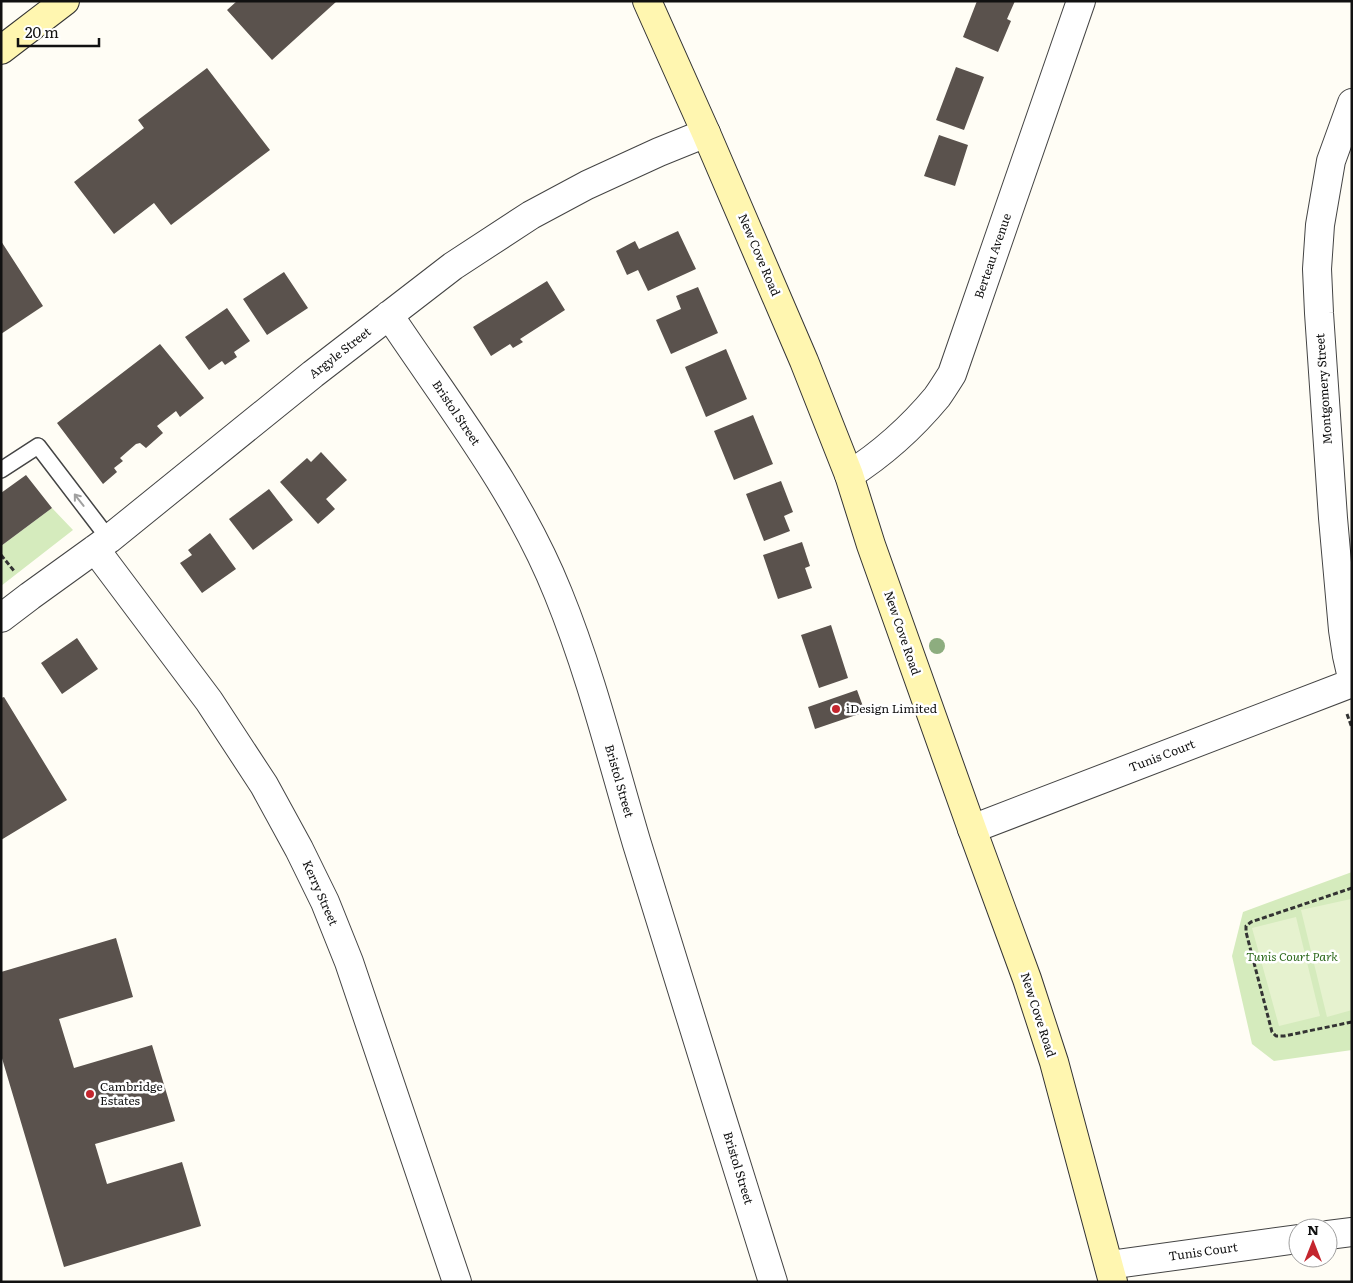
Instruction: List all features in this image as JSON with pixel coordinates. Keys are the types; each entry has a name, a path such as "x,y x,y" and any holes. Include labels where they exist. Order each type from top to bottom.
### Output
{"street":[{"path":"1,50 65,1"},
{"name":"New Cove Road","path":"647,1 804,361 849,475 871,545 1027,979 1054,1062 1111,1273"},
{"name":"Berteau Avenue","path":"849,475 870,462 910,426 938,396 952,374 1081,1"},
{"name":"Montgomery Street","path":"1352,103 1331,161 1320,226 1317,269 1318,313 1333,518 1346,656 1352,678"},
{"name":"Argyle Street","path":"1,618 102,544 313,374 453,266 532,216 587,185 706,133"},
{"name":"Bristol Street","path":"389,315 504,486 533,538 558,592 592,692 640,855 773,1282"},
{"name":"Kerry Street","path":"102,544 259,777 299,848 326,902 349,962 457,1282"},
{"name":"Tunis Court","path":"972,829 1352,683"},
{"path":"1338,1234 1352,1232"},
{"name":"Tunis Court","path":"1111,1273 1288,1241"}],"lane":[{"path":"1,470 38,446 102,544"}],"path":[{"path":"1,555 19,577"},
{"path":"1352,888 1251,922 1246,926 1272,1032 1276,1036 1352,1022"}],"green space":[{"path":"52,508 73,530 1,586 1,546"},
{"name":"Tunis Court Park","path":"1352,872 1352,1050 1274,1061 1252,1044 1232,956 1243,912"},
{"path":"1351,899 1352,1010 1327,1017 1301,910"},
{"path":"1296,917 1320,1016 1279,1026 1252,928"}],"building":[{"path":"237,1 337,1 272,60 227,10"},
{"path":"977,1 1015,1 1007,19 1011,21 998,52 963,37"},
{"path":"956,67 984,77 964,130 936,120"},
{"path":"207,68 270,150 171,225 154,203 114,234 74,182 144,128 138,120"},
{"path":"939,135 968,145 955,186 924,176"},
{"path":"678,231 696,269 648,291 638,270 627,275 616,251 635,241 639,249"},
{"path":"1,241 43,306 1,334"},
{"path":"284,272 308,308 267,335 243,299"},
{"path":"547,281 565,310 520,339 523,342 513,348 510,344 491,356 473,327"},
{"path":"698,287 718,333 671,354 656,320 681,309 676,296"},
{"path":"227,308 250,341 234,352 237,357 225,365 222,361 209,370 185,337"},
{"path":"160,344 204,398 180,417 176,411 157,426 163,433 146,448 140,443 136,444 120,458 123,461 114,468 117,472 103,484 57,423"},
{"path":"726,349 747,399 706,417 685,367"},
{"path":"753,415 773,464 734,480 714,431"},
{"path":"321,452 347,480 326,499 335,509 318,524 280,482 307,458 311,462"},
{"path":"26,475 52,508 1,546 1,493"},
{"path":"781,481 793,512 784,516 790,531 764,541 746,494"},
{"path":"269,489 293,520 253,550 229,519"},
{"path":"210,533 236,569 202,593 180,563 192,555 188,550"},
{"path":"802,542 810,566 805,568 812,588 778,599 763,555"},
{"path":"831,625 848,678 819,688 801,635"},
{"path":"77,638 98,669 62,694 41,663"},
{"name":"iDesign Limited","path":"857,690 865,712 815,729 808,707"},
{"path":"4,697 67,800 1,840 1,698"},
{"name":"Cambridge Estates","path":"116,938 133,997 59,1019 74,1068 152,1045 175,1121 95,1144 107,1184 182,1162 201,1226 64,1267 1,1055 1,972"}],"place":[{"name":"iDesign Limited","path":"836,709"},
{"name":"Cambridge Estates","path":"90,1094"}]}
